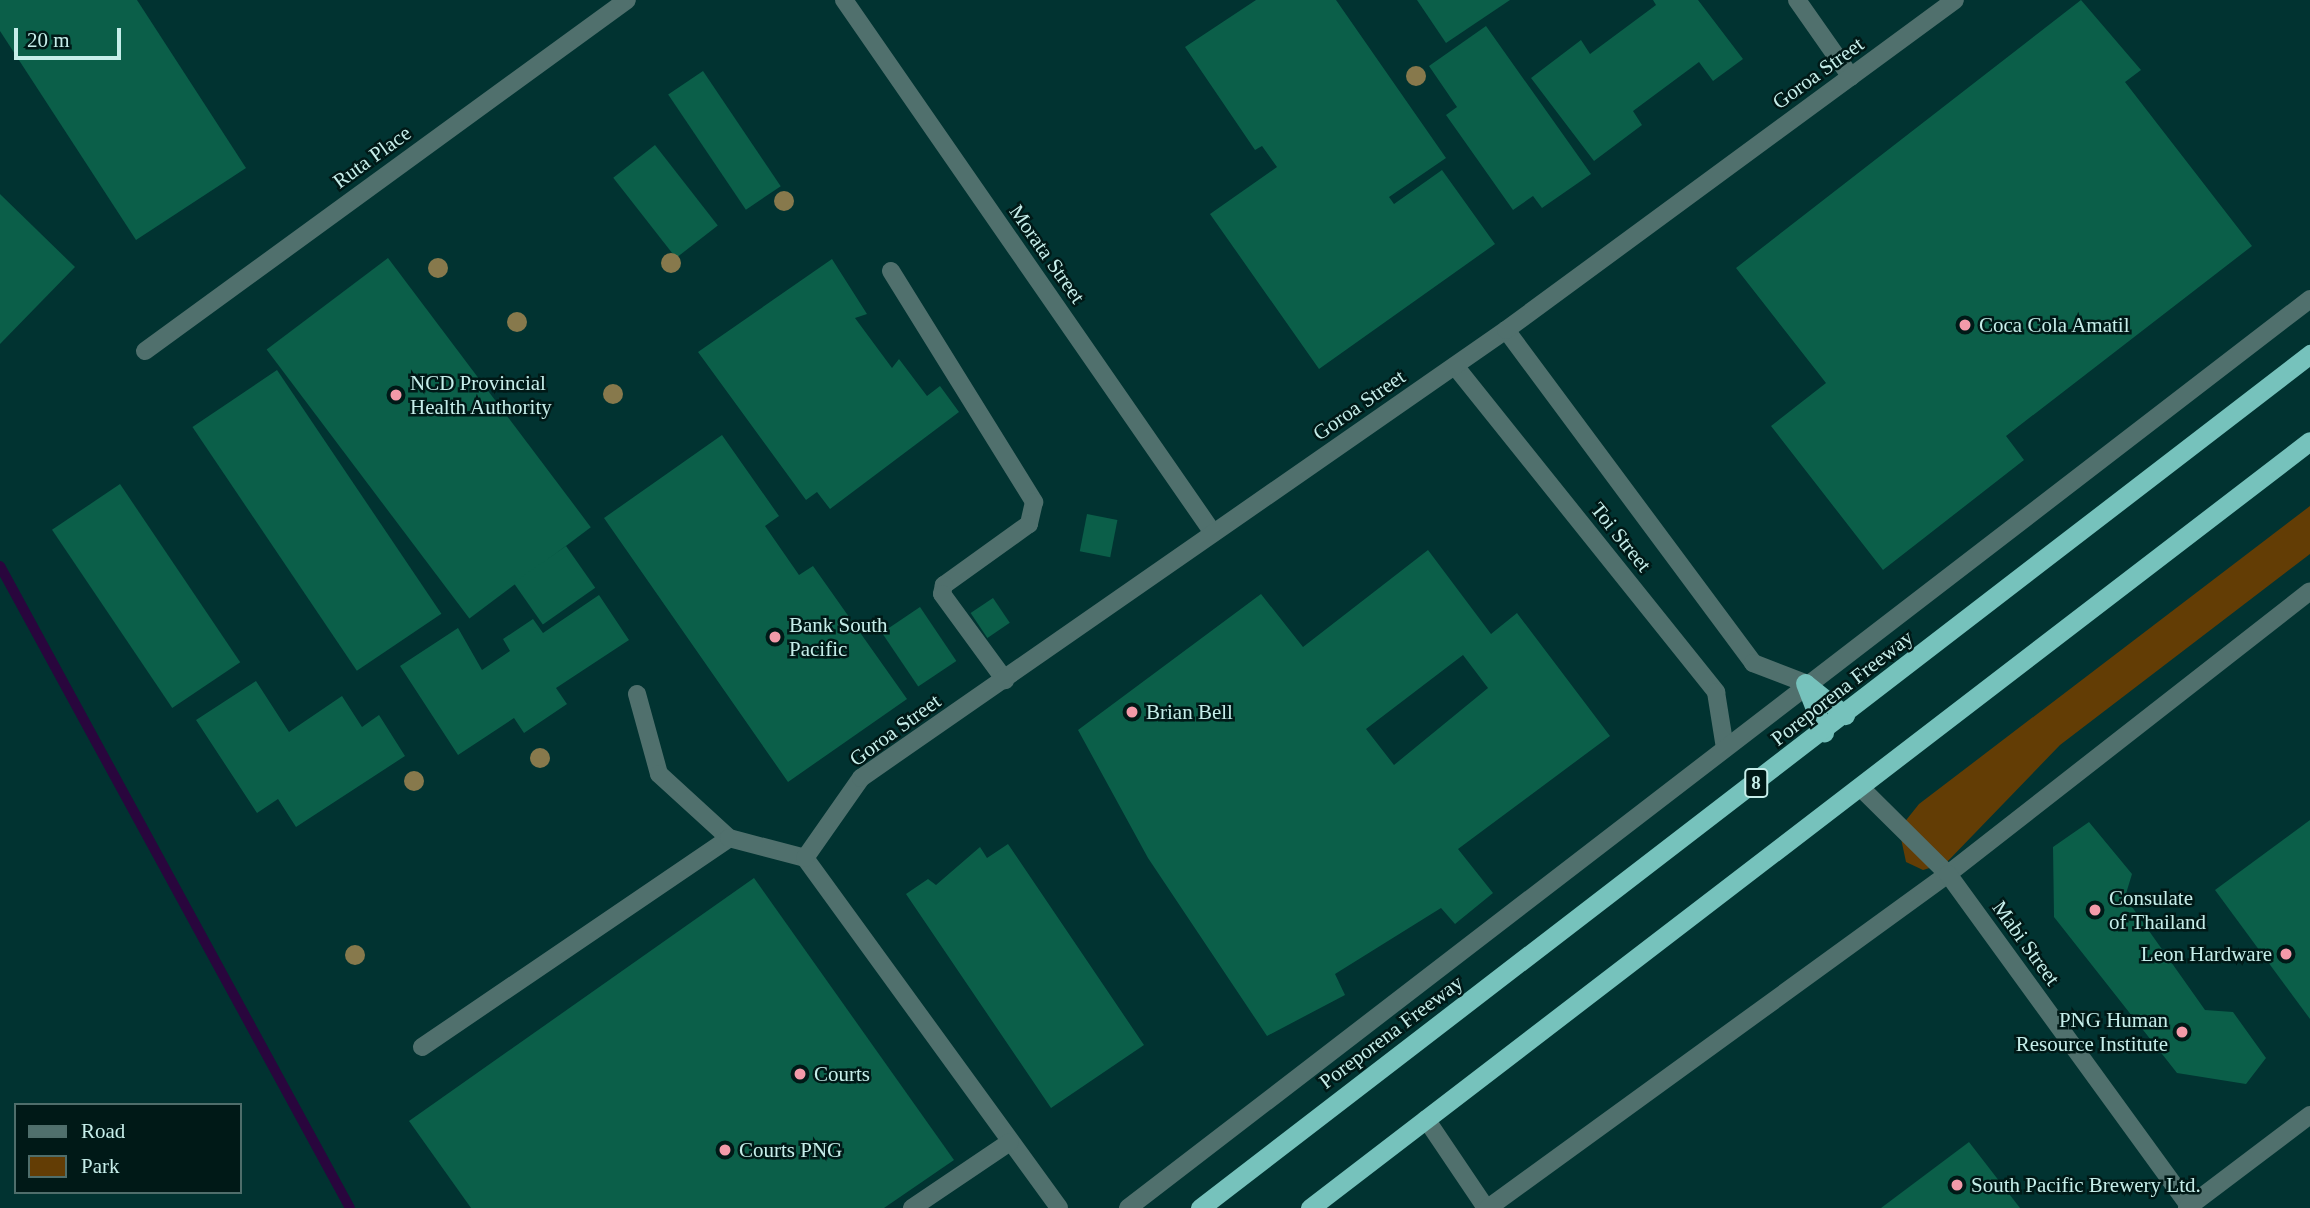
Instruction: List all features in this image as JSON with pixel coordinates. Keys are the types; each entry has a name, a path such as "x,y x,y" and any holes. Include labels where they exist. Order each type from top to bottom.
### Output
{"highway":[{"name":"Poreporena Freeway","path":"1200,1208 1824,732 2310,354"},
{"path":"1310,1208 2310,441"},
{"path":"1805,683 1845,715"},
{"path":"1805,683 1824,732"}],"street":[{"name":"Ruta Place","path":"145,351 627,0"},
{"name":"Morata Street","path":"844,0 1213,533"},
{"path":"1797,0 1851,77"},
{"name":"Goroa Street","path":"805,858 861,778 1506,330 1955,0"},
{"path":"891,271 1034,502 1029,524 944,585 942,594 1004,680"},
{"path":"1128,1208 1805,683 2310,299"},
{"name":"Toi Street","path":"1506,330 1753,663 1805,683"},
{"name":"Toi Street","path":"1455,366 1716,692 1725,747"},
{"path":"1426,1119 1487,1208 1948,874 2310,591"},
{"path":"637,694 659,774 729,838 805,858 1059,1208"},
{"name":"Mabi Street","path":"1861,788 1948,874 2188,1207"},
{"path":"422,1047 729,838"},
{"path":"2188,1207 2310,1115"},
{"path":"912,1208 1010,1142"}],"green space":[{"path":"2310,506 2310,554 2060,745 1946,863 1923,870 1906,862 1899,829 1919,804"}],"building":[{"path":"0,0 137,0 246,168 136,240 0,31"},
{"path":"1256,0 1336,0 1446,158 1389,197 1394,204 1442,170 1495,244 1319,369 1210,214 1277,167 1262,146 1255,150 1185,47"},
{"path":"1417,0 1510,0 1446,43"},
{"path":"1653,0 1698,0 1743,59 1713,81 1699,62 1633,111 1642,125 1594,161 1531,78 1581,40 1590,54 1656,5"},
{"name":"Coca Cola Amatil","path":"2081,0 2141,70 2125,82 2252,246 2006,436 2024,460 1883,570 1771,426 1826,383 1736,268"},
{"path":"1486,26 1591,174 1542,208 1533,196 1513,210 1446,115 1457,107 1429,66"},
{"path":"703,71 781,186 746,210 668,94"},
{"path":"655,145 718,225 676,258 613,178"},
{"path":"0,194 75,267 0,344"},
{"name":"NCD Provincial Health Authority","path":"388,258 591,527 469,619 267,349"},
{"path":"832,259 867,314 855,318 892,368 899,359 927,396 940,386 959,412 830,509 817,492 806,500 698,352"},
{"path":"277,370 441,614 357,671 192,427"},
{"name":"Bank South Pacific","path":"722,435 779,516 765,526 799,575 813,566 907,699 788,782 604,518"},
{"path":"120,484 240,662 172,708 52,530"},
{"path":"1087,514 1117,520 1110,557 1080,551"},
{"path":"566,546 595,588 543,624 514,583"},
{"path":"1428,550 1491,634 1517,613 1610,736 1458,849 1493,893 1455,924 1441,908 1335,974 1345,995 1267,1036 1148,858 1078,730 1261,594 1303,647","holes":["1463,655 1488,688 1394,765 1366,729"]},
{"path":"599,595 629,640 556,688 567,704 524,733 514,718 458,755 400,666 458,628 482,670 510,651 503,639 533,619 543,633"},
{"path":"993,598 1010,623 987,638 971,613"},
{"path":"920,607 956,661 918,687 882,633"},
{"path":"256,681 289,732 342,696 362,727 379,715 405,756 296,827 278,799 257,813 196,720"},
{"name":"Leon Hardware","path":"2310,820 2310,1019 2215,890"},
{"path":"2089,822 2132,874 2125,897 2205,1010 2233,1012 2266,1058 2246,1084 2177,1073 2054,917 2053,847"},
{"path":"1008,844 1144,1045 1051,1108 906,894 928,879 936,885 980,847 987,858"},
{"path":"754,878 954,1160 884,1208 471,1208 409,1121"},
{"name":"South Pacific Brewery Ltd.","path":"1969,1142 2020,1208 1881,1208"}],"waterway":[{"path":"0,566 350,1208"}],"place":[{"name":"Coca Cola Amatil","path":"1965,325"},
{"name":"NCD Provincial Health Authority","path":"396,395"},
{"name":"Bank South Pacific","path":"775,637"},
{"name":"Brian Bell","path":"1132,712"},
{"name":"Consulate of Thailand","path":"2095,910"},
{"name":"Leon Hardware","path":"2286,954"},
{"name":"PNG Human Resource Institute","path":"2182,1032"},
{"name":"Courts","path":"800,1074"},
{"name":"Courts PNG","path":"725,1150"},
{"name":"South Pacific Brewery Ltd.","path":"1957,1185"}]}
